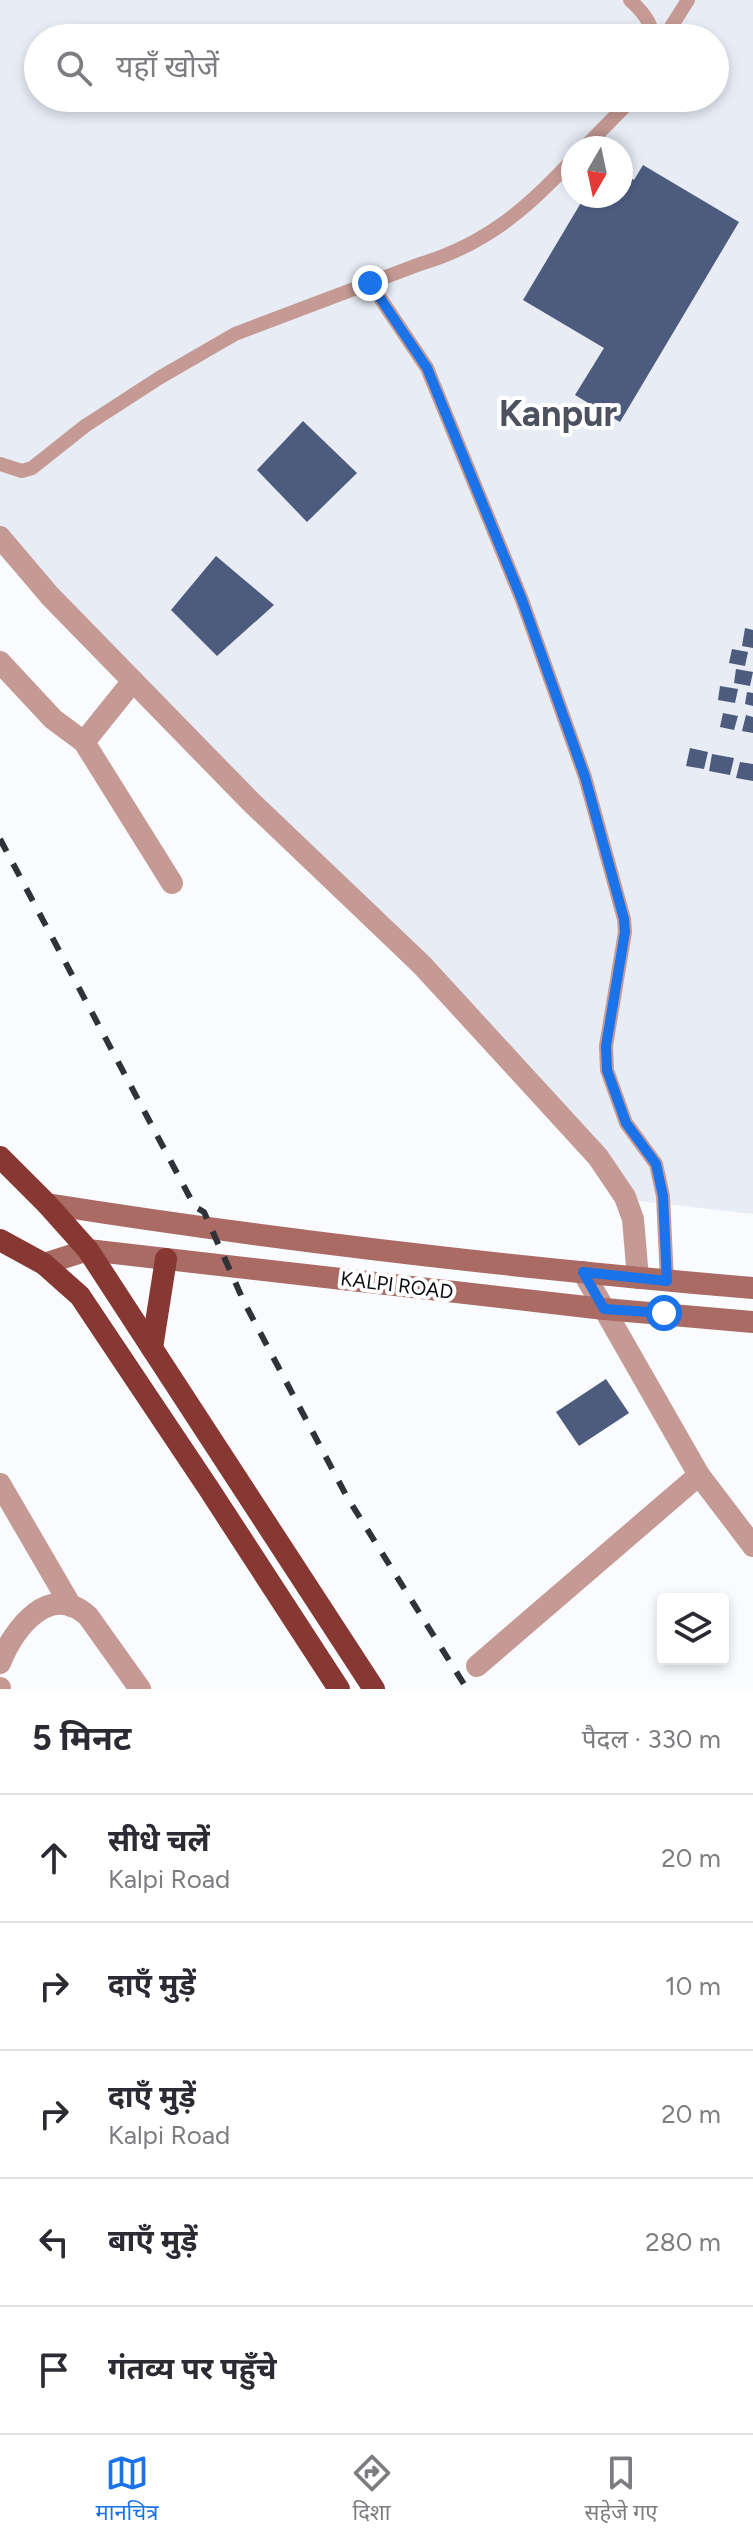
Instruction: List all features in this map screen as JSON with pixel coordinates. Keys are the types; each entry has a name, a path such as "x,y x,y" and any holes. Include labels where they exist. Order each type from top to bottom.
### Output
{"highway":[{"path":"0,1157 88,1250 374,1689"},
{"path":"2,1242 44,1264 80,1296 339,1689"},
{"path":"152,1348 166,1259"}],"main road":[{"name":"KALPI ROAD","path":"47,1204 212,1230 753,1288"},
{"name":"KALPI ROAD","path":"44,1264 88,1250 604,1309 753,1322"}],"street":[{"path":"0,537 50,596 251,802 422,965 598,1157 620,1187 633,1219 638,1278"},
{"path":"0,662 64,729 84,742 172,883"},
{"path":"84,742 133,681"},
{"path":"583,1272 699,1475 753,1546"},
{"path":"477,1666 699,1475"},
{"path":"0,1484 71,1606"},
{"path":"0,1663 32,1612 51,1605 71,1606 81,1609 88,1616 140,1689"}],"lane":[{"path":"630,0 649,24"},
{"path":"673,24 688,0"},
{"path":"596,136 619,112"},
{"path":"0,464 22,471 32,468 85,426 235,334 452,255 489,236 561,172"},
{"path":"370,283 427,368 522,600 585,777 625,932 606,1046 607,1070 626,1123 656,1164 663,1196 667,1281"}],"shaded area":[{"path":"0,0 753,0 753,1214 639,1201 0,556"}],"building":[{"path":"643,165 739,222 620,422 575,395 604,348 523,300 578,208 633,208 634,180"},
{"path":"303,421 357,473 307,522 257,470"},
{"path":"216,556 274,605 217,656 171,610"},
{"path":"745,628 753,630 753,648 742,646"},
{"path":"732,649 748,652 745,666 729,663"},
{"path":"736,669 753,672 750,686 734,683"},
{"path":"720,686 738,689 735,703 718,700"},
{"path":"747,692 753,693 753,706 745,704"},
{"path":"723,713 738,716 734,730 720,727"},
{"path":"746,715 753,717 753,733 742,731"},
{"path":"690,748 708,752 704,769 686,766"},
{"path":"712,754 734,758 730,775 709,771"},
{"path":"740,762 753,764 753,781 736,778"},
{"path":"606,1379 629,1413 579,1446 556,1412"}],"railway":[{"path":"0,839 195,1207 204,1212 244,1302 347,1497 467,1689"}],"district":[{"name":"Kanpur","path":"558,413"}],"route":[{"path":"370,283 427,368 522,600 585,777 622,906 625,932 606,1046 607,1070 626,1123 656,1164 663,1196 667,1281 583,1272 604,1309 664,1313"}]}
